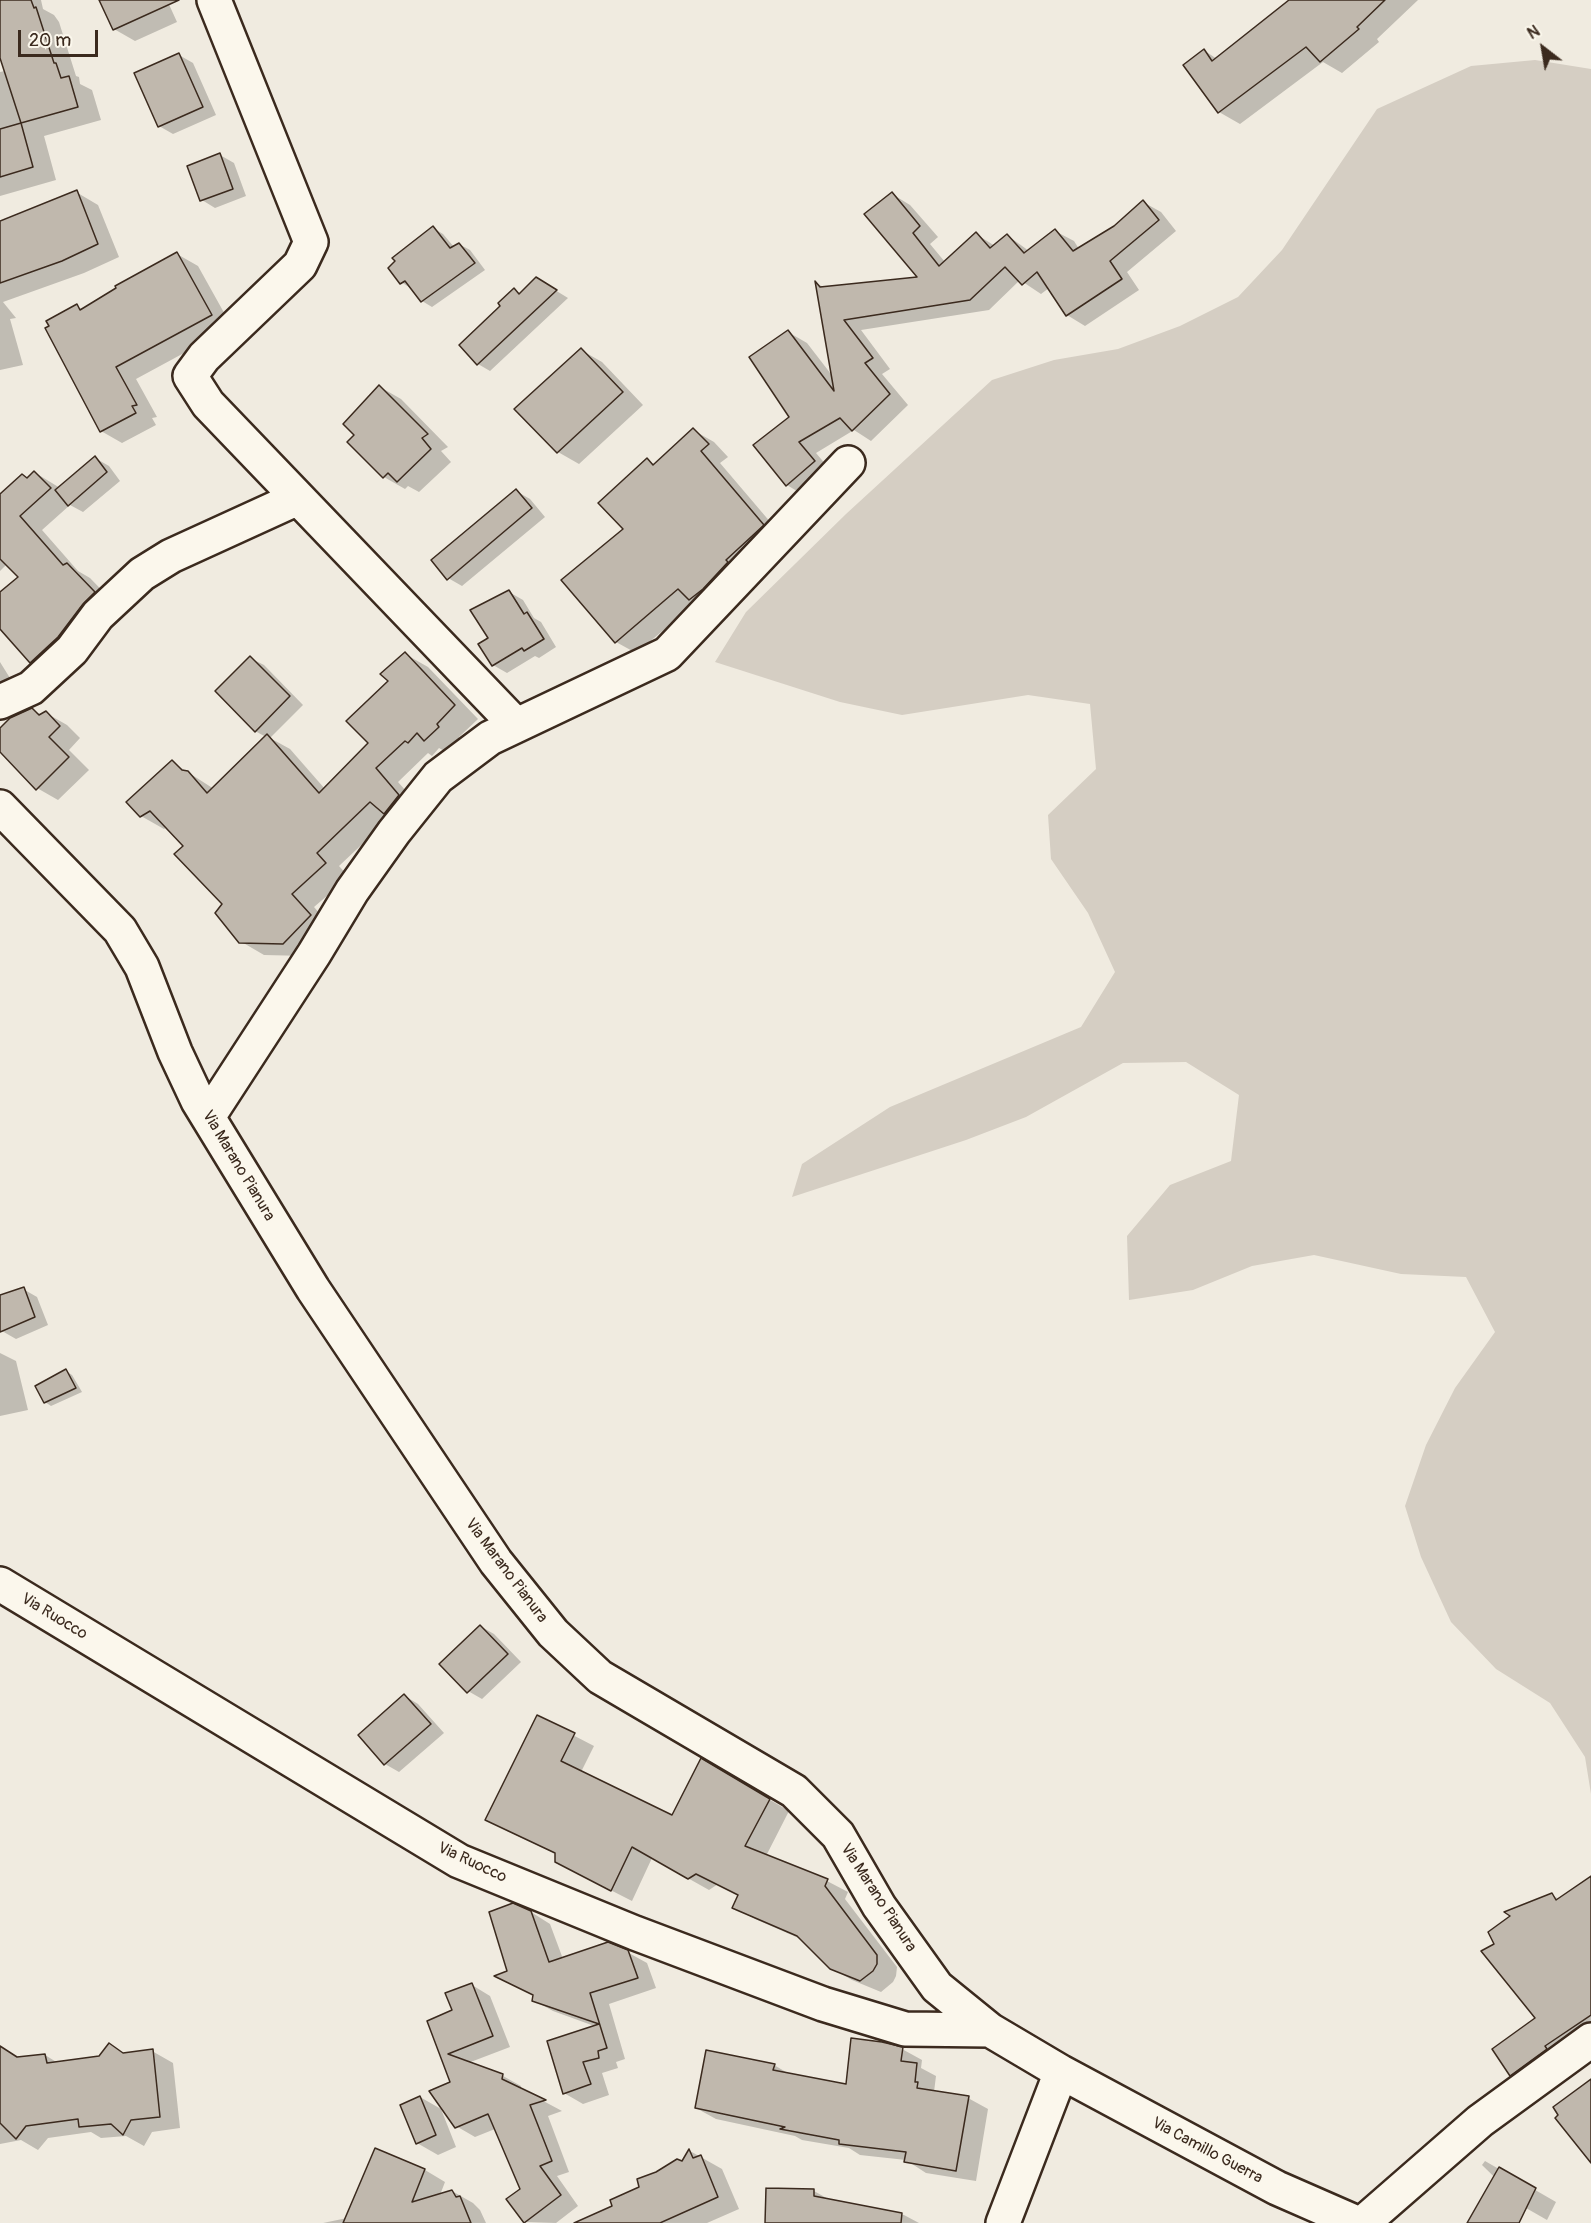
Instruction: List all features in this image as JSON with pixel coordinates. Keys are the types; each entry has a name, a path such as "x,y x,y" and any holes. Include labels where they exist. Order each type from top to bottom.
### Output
{"street":[{"path":"214,0 311,242 300,265 204,357 190,376 208,404 516,725"},
{"path":"208,1117 314,954 352,891 394,832 438,777 490,738 667,654 848,463"},
{"path":"0,702 31,688 72,650 98,615 142,574 171,556 298,498"},
{"name":"Via Marano Pianura","path":"0,807 120,930 142,967 175,1052 208,1117 320,1299 496,1562 553,1633 600,1677 794,1791 838,1835 879,1905 937,1987 990,2030 1061,2072"},
{"name":"Via Ruocco","path":"0,1584 459,1861 636,1933 823,2004 905,2029 990,2030"},
{"path":"1363,2223 1480,2121 1591,2040"},
{"path":"1003,2223 1061,2072"},
{"name":"Via Camillo Guerra","path":"1061,2072 1277,2188 1357,2223"}],"shaded area":[{"path":"1535,60 1591,69 1591,1794 1585,1757 1550,1703 1496,1669 1451,1622 1421,1557 1405,1506 1426,1445 1455,1388 1495,1332 1466,1277 1401,1274 1314,1255 1252,1266 1193,1290 1129,1300 1127,1236 1170,1185 1231,1161 1239,1095 1186,1062 1123,1063 1026,1117 966,1140 792,1197 802,1164 890,1107 1081,1027 1115,972 1088,913 1051,859 1048,815 1096,769 1090,704 1028,695 902,715 840,702 715,662 746,612 846,514 992,380 1054,360 1118,349 1180,326 1238,297 1282,250 1377,109 1471,66"}],"building":[{"path":"0,0 31,0 34,8 36,7 54,63 56,63 61,78 69,76 78,107 21,123 0,58"},
{"path":"99,0 179,0 113,30"},
{"path":"1289,0 1385,0 1357,27 1359,29 1320,62 1306,47 1218,113 1183,65 1204,49 1212,61"},
{"path":"179,53 203,107 158,127 134,73"},
{"path":"21,123 33,167 0,177 0,129"},
{"path":"220,153 233,189 200,201 187,166"},
{"path":"77,190 98,244 62,261 0,283 0,221"},
{"path":"892,192 920,226 913,233 939,266 976,232 990,248 1007,234 1024,253 1055,229 1073,251 1114,226 1143,200 1159,220 1110,261 1122,279 1066,316 1037,272 1022,285 1005,267 970,300 844,320 873,358 865,363 890,394 852,431 840,418 799,442 815,461 786,486 753,445 789,417 749,357 788,330 834,391 815,281 820,287 917,277 864,214"},
{"path":"433,226 450,248 459,243 475,263 421,302 405,281 400,284 388,268 395,261 392,258"},
{"path":"177,252 212,315 116,367 137,405 132,406 136,413 100,432 45,328 49,326 46,321 77,304 80,310 116,288 115,286"},
{"path":"536,277 557,290 477,365 459,345 500,306 498,303 514,288 519,294"},
{"path":"581,348 623,392 557,453 514,409"},
{"path":"379,385 428,434 422,438 431,449 397,482 388,473 383,478 347,442 354,435 343,424"},
{"path":"693,428 709,444 701,451 764,525 726,560 728,562 703,589 689,600 678,589 615,643 561,580 623,529 598,503 647,458 653,465"},
{"path":"95,456 107,472 68,506 55,490"},
{"path":"34,471 51,488 20,516 63,565 67,563 95,592 58,637 30,663 0,629 0,592 18,577 0,559 0,494 22,474 27,478"},
{"path":"516,489 532,508 447,580 431,560"},
{"path":"509,590 524,614 527,612 544,639 524,651 522,648 492,666 478,644 488,638 470,610"},
{"path":"405,652 455,705 437,724 439,727 424,741 417,733 376,768 399,795 384,814 370,802 317,853 326,863 292,894 311,915 283,944 239,943 215,913 222,904 174,854 183,846 150,811 140,817 126,802 172,760 182,770 188,771 207,793 267,734 319,793 368,743 346,721 388,681 380,674"},
{"path":"250,656 290,696 255,732 215,691"},
{"path":"32,708 39,715 46,711 60,726 49,737 69,757 36,790 0,752 0,728 10,718"},
{"path":"24,1287 35,1317 0,1332 0,1295"},
{"path":"66,1369 76,1388 44,1403 35,1386"},
{"path":"480,1625 508,1654 467,1693 439,1664"},
{"path":"404,1694 431,1724 384,1765 358,1735"},
{"path":"537,1715 575,1733 561,1761 672,1815 701,1758 770,1799 745,1846 828,1879 825,1886 877,1955 877,1964 873,1971 860,1981 830,1969 797,1936 732,1908 738,1895 696,1874 688,1879 632,1847 611,1891 555,1862 555,1853 485,1820"},
{"path":"1591,1876 1591,2015 1545,2046 1547,2049 1510,2076 1492,2049 1535,2018 1481,1951 1494,1944 1488,1932 1510,1916 1504,1912 1552,1893 1556,1900"},
{"path":"513,1903 531,1911 549,1962 608,1942 628,1950 638,1978 590,1993 607,2048 598,2051 599,2058 583,2062 591,2084 563,2094 547,2041 599,2024 532,2001 533,1995 494,1976 507,1971 489,1912"},
{"path":"472,1983 493,2036 448,2054 503,2074 502,2079 546,2100 530,2105 552,2161 540,2166 561,2195 524,2223 506,2199 520,2189 488,2114 455,2128 429,2091 450,2082 427,2021 452,2010 445,1993"},
{"path":"851,2038 903,2047 901,2061 917,2063 915,2082 918,2082 917,2088 969,2096 956,2171 904,2162 906,2152 839,2144 839,2140 780,2129 785,2127 695,2108 706,2050 775,2064 773,2070 846,2084"},
{"path":"109,2043 123,2053 153,2049 160,2117 131,2120 123,2135 111,2124 79,2127 78,2119 26,2126 16,2139 0,2123 0,2046 17,2057 45,2054 47,2063 99,2056"},
{"path":"1591,2079 1591,2163 1555,2118 1558,2115 1553,2107"},
{"path":"420,2096 436,2135 416,2144 400,2105"},
{"path":"375,2148 425,2169 412,2202 452,2190 456,2197 460,2196 471,2223 343,2223"},
{"path":"689,2149 693,2158 701,2155 718,2197 660,2223 574,2223 612,2206 610,2200 639,2187 637,2179 656,2172 677,2159 682,2161"},
{"path":"1499,2167 1536,2188 1519,2223 1467,2223"},
{"path":"766,2188 814,2189 814,2196 902,2213 901,2223 765,2223"}]}
